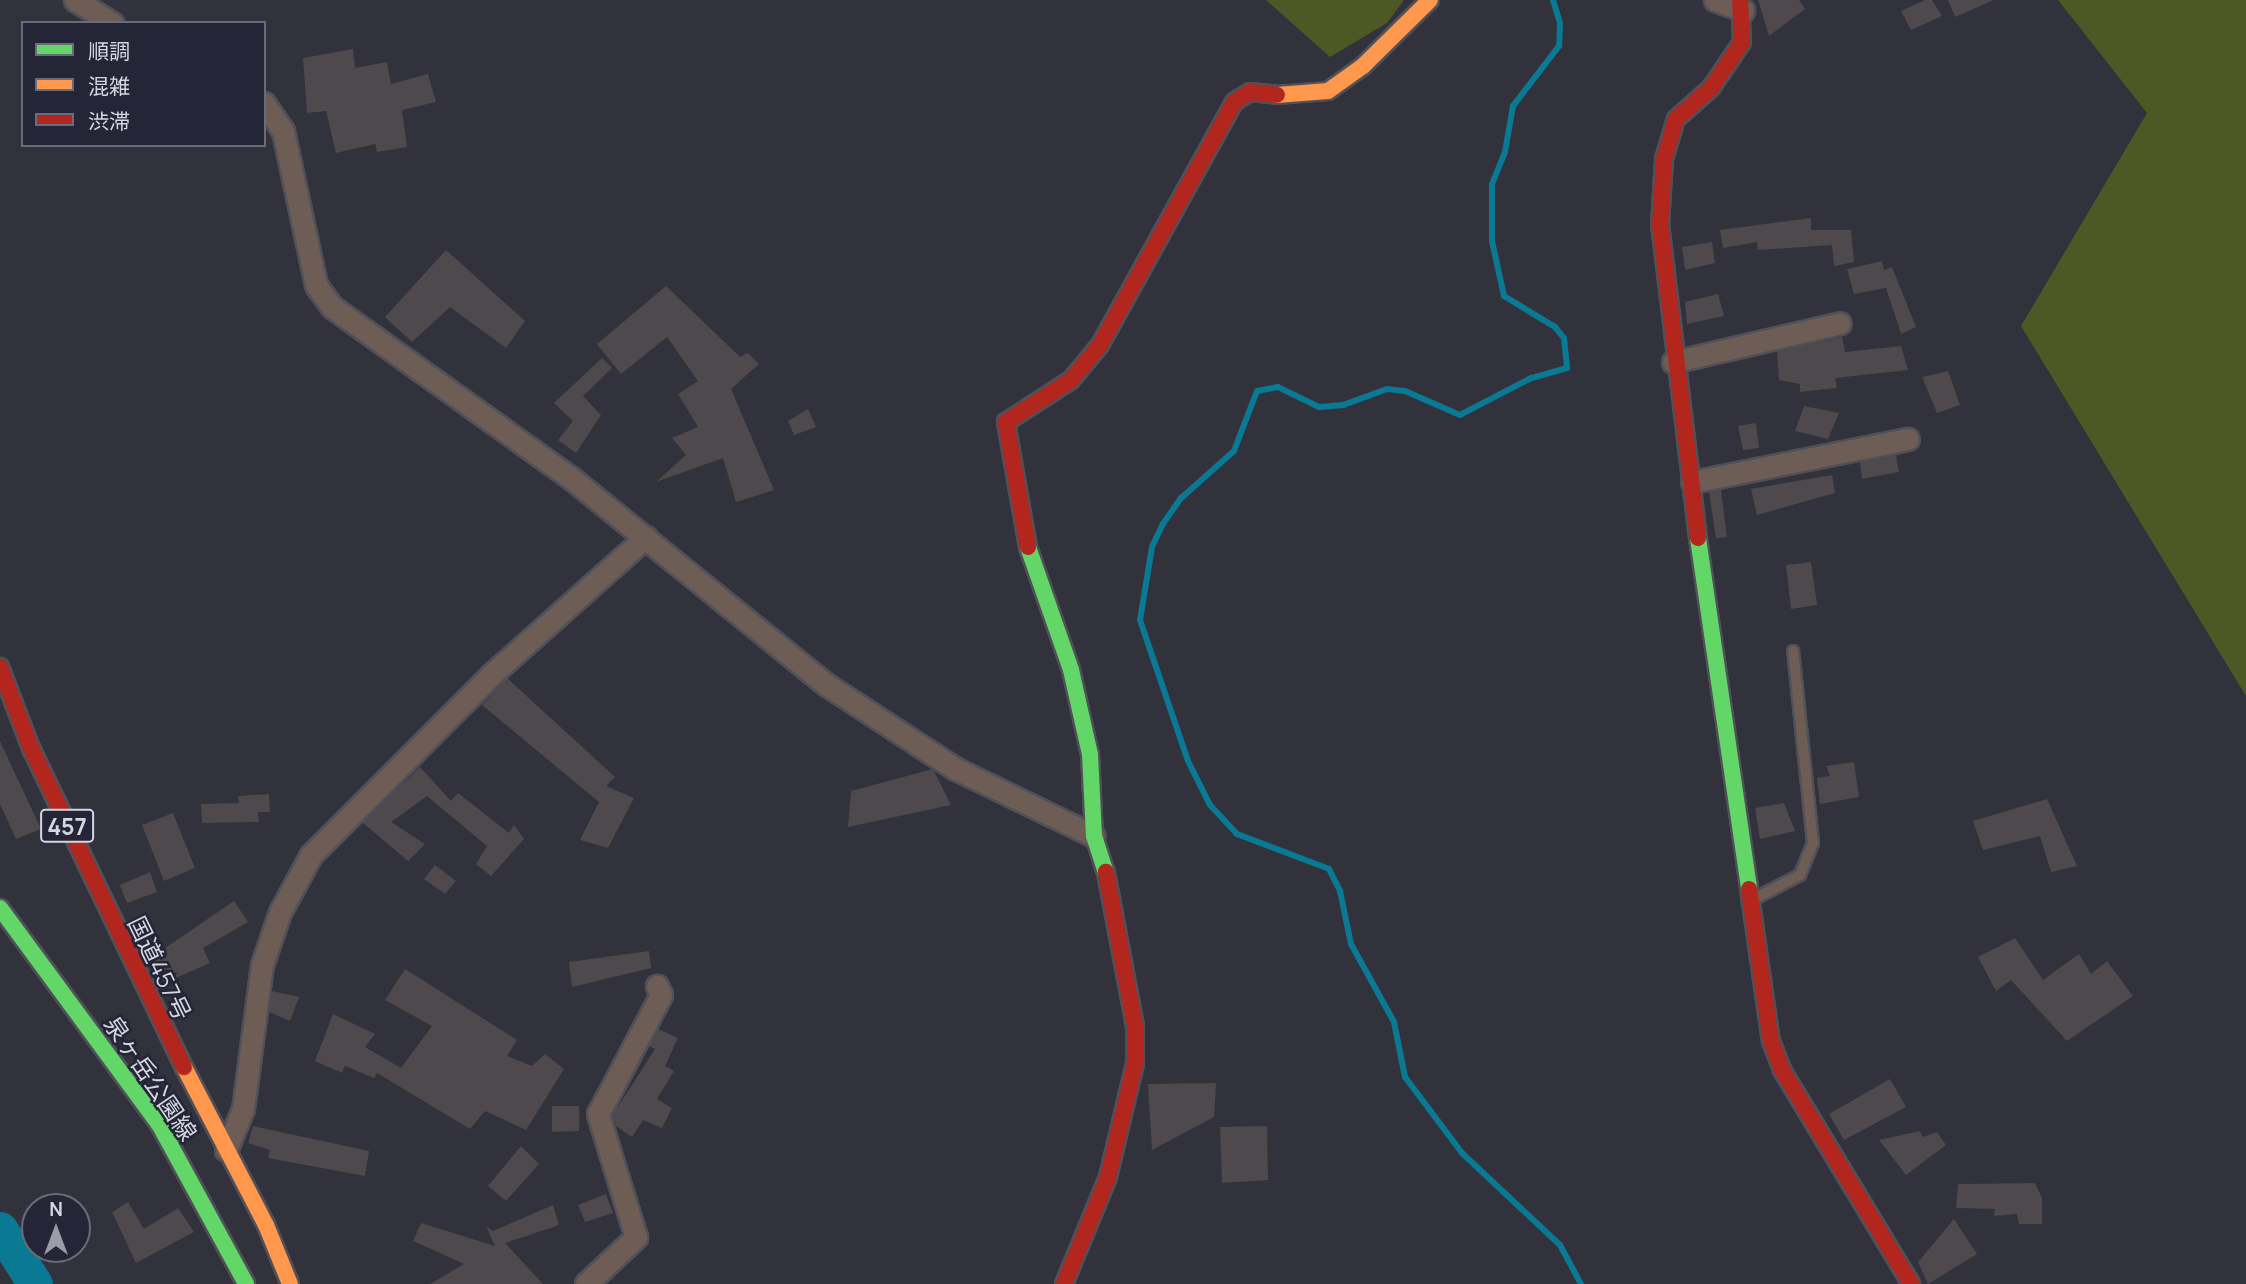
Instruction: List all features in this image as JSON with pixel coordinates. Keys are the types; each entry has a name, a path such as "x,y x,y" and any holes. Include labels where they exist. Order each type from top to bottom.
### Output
{"main road":[{"path":"1064,1284 1108,1177 1135,1064 1133,1009 1113,891 1094,836 1090,754 1071,670 1031,564 1006,422 1071,380 1093,355 1234,102 1250,92 1291,97 1328,91 1363,66 1430,0"},
{"path":"1741,5 1742,42 1711,88 1676,120 1664,159 1660,226 1672,362 1754,899 1770,1041 1782,1070 1911,1284"},
{"name":"国道457号","path":"0,667 31,748 111,921 290,1284"},
{"name":"泉ヶ岳公園線","path":"0,908 160,1126 247,1284"}],"street":[{"path":"75,0 109,21"},
{"path":"1715,0 1741,5"},
{"path":"266,106 283,131 316,285 332,307 491,418 646,537 809,672 887,727 956,769 1094,836"},
{"path":"1672,362 1840,323"},
{"path":"1692,482 1908,439"},
{"path":"226,1150 243,1109 262,965 280,912 312,855 492,674 646,537"},
{"path":"586,1284 636,1237 598,1114 661,995 657,986"}],"lane":[{"path":"1754,899 1800,875 1813,843 1793,652"}],"green space":[{"path":"1266,0 1404,0 1387,23 1330,57"},
{"path":"2058,0 2246,0 2246,696 2021,326 2147,113"}],"building":[{"path":"1758,0 1799,0 1805,9 1769,36"},
{"path":"1925,0 1932,0 1942,16 1911,30 1901,11"},
{"path":"1948,0 1994,0 1955,17"},
{"path":"353,49 355,68 387,62 391,84 428,74 436,102 402,110 407,147 377,152 375,144 336,153 326,111 307,113 303,58"},
{"path":"1811,218 1811,230 1851,230 1854,262 1834,266 1832,245 1758,250 1757,242 1723,248 1720,230"},
{"path":"1712,242 1715,263 1685,270 1682,247"},
{"path":"446,250 525,321 506,348 450,307 412,342 385,317"},
{"path":"1882,261 1884,270 1892,267 1916,327 1901,334 1886,288 1854,294 1847,269"},
{"path":"666,286 740,357 748,353 759,364 731,389 774,490 736,502 723,458 656,482 686,455 672,438 698,427 678,394 698,381 667,337 621,374 597,344"},
{"path":"1718,294 1724,316 1687,324 1685,302"},
{"path":"1842,337 1845,352 1901,346 1908,370 1835,378 1837,388 1800,392 1800,384 1779,380 1777,351"},
{"path":"602,358 612,368 583,396 601,415 576,453 558,440 573,421 554,403"},
{"path":"1948,371 1960,405 1937,413 1922,377"},
{"path":"1804,406 1839,413 1828,439 1795,431"},
{"path":"808,409 816,427 794,435 788,421"},
{"path":"1756,423 1759,448 1743,450 1738,426"},
{"path":"1896,455 1899,472 1862,479 1860,462"},
{"path":"1832,475 1835,493 1757,515 1751,489"},
{"path":"1721,490 1727,537 1716,538 1709,492"},
{"path":"1811,562 1817,605 1791,609 1786,565"},
{"path":"507,678 615,777 606,786 634,798 608,848 580,840 599,802 482,705"},
{"path":"0,741 41,829 16,839 0,804"},
{"path":"1854,762 1859,797 1820,804 1817,778 1830,776 1826,766"},
{"path":"420,767 451,801 458,793 509,833 514,825 524,839 491,876 476,864 487,846 427,796 391,822 425,844 408,861 362,822"},
{"path":"933,769 951,805 848,827 851,791"},
{"path":"269,794 270,812 258,812 259,822 202,823 201,804 239,803 238,796"},
{"path":"2047,799 2077,866 2051,872 2040,836 1983,850 1973,821"},
{"path":"1784,803 1795,831 1760,839 1755,808"},
{"path":"173,813 195,868 164,881 142,825"},
{"path":"435,865 456,881 445,894 424,879"},
{"path":"150,872 157,892 127,903 120,885"},
{"path":"234,901 248,922 203,948 210,963 164,983 152,957"},
{"path":"2015,938 2043,980 2079,954 2091,974 2107,961 2133,996 2067,1041 2011,980 1996,991 1978,957"},
{"path":"649,951 651,968 572,987 569,962"},
{"path":"405,969 517,1040 507,1056 532,1066 545,1054 564,1069 526,1130 485,1111 470,1129 377,1073 374,1078 345,1066 342,1073 315,1061 333,1014 375,1034 365,1047 401,1068 432,1026 385,1000"},
{"path":"272,991 299,997 290,1021 269,1012"},
{"path":"658,1029 678,1038 665,1066 674,1071 657,1099 672,1108 662,1128 643,1120 632,1137 616,1126 612,1116 655,1049 649,1046"},
{"path":"1890,1079 1906,1107 1844,1140 1829,1114"},
{"path":"1216,1083 1214,1117 1152,1150 1148,1084"},
{"path":"552,1106 579,1106 579,1131 552,1132"},
{"path":"253,1126 369,1151 365,1176 268,1158 270,1150 248,1143"},
{"path":"1267,1126 1268,1180 1222,1183 1220,1127"},
{"path":"1920,1131 1923,1137 1937,1132 1946,1145 1906,1175 1879,1140"},
{"path":"521,1146 539,1164 506,1201 488,1186"},
{"path":"2035,1183 2042,1198 2042,1224 2019,1224 2017,1214 1994,1216 1995,1209 1956,1208 1958,1184"},
{"path":"606,1194 613,1213 585,1222 578,1205"},
{"path":"128,1202 144,1229 178,1208 194,1232 136,1263 112,1212"},
{"path":"553,1205 559,1225 505,1243 543,1284 430,1284 464,1264 413,1241 421,1223 495,1246 486,1226 493,1231"},
{"path":"1954,1219 1977,1254 1928,1284 1918,1262"}],"waterway":[{"path":"1553,0 1560,23 1559,46 1513,106 1505,152 1492,185 1492,241 1504,296 1555,327 1564,338 1567,368 1531,378 1460,415 1405,391 1387,389 1343,405 1319,407 1278,387 1257,391 1234,451 1181,498 1163,524 1152,547 1140,620 1188,761 1210,805 1237,834 1329,869 1340,891 1351,944 1394,1022 1405,1077 1462,1153 1560,1245 1581,1284"},
{"path":"0,1229 35,1284"}],"traffic: fast":[{"path":"1698,538 1749,889"},
{"path":"1028,547 1071,670 1090,754 1094,836 1106,872"},
{"path":"0,908 160,1126 246,1284"}],"traffic: slow":[{"path":"1277,95 1328,91 1363,66 1430,0"},
{"path":"184,1067 266,1225 290,1284"}],"traffic: jam":[{"path":"1698,538 1660,226 1664,159 1676,119 1711,88 1742,42 1740,0"},
{"path":"1028,547 1006,422 1071,380 1100,345 1234,102 1250,92 1277,95"},
{"path":"0,667 31,748 184,1067"},
{"path":"1064,1284 1108,1177 1135,1064 1135,1026 1106,872"},
{"path":"1749,889 1771,1041 1782,1070 1911,1284"}]}
